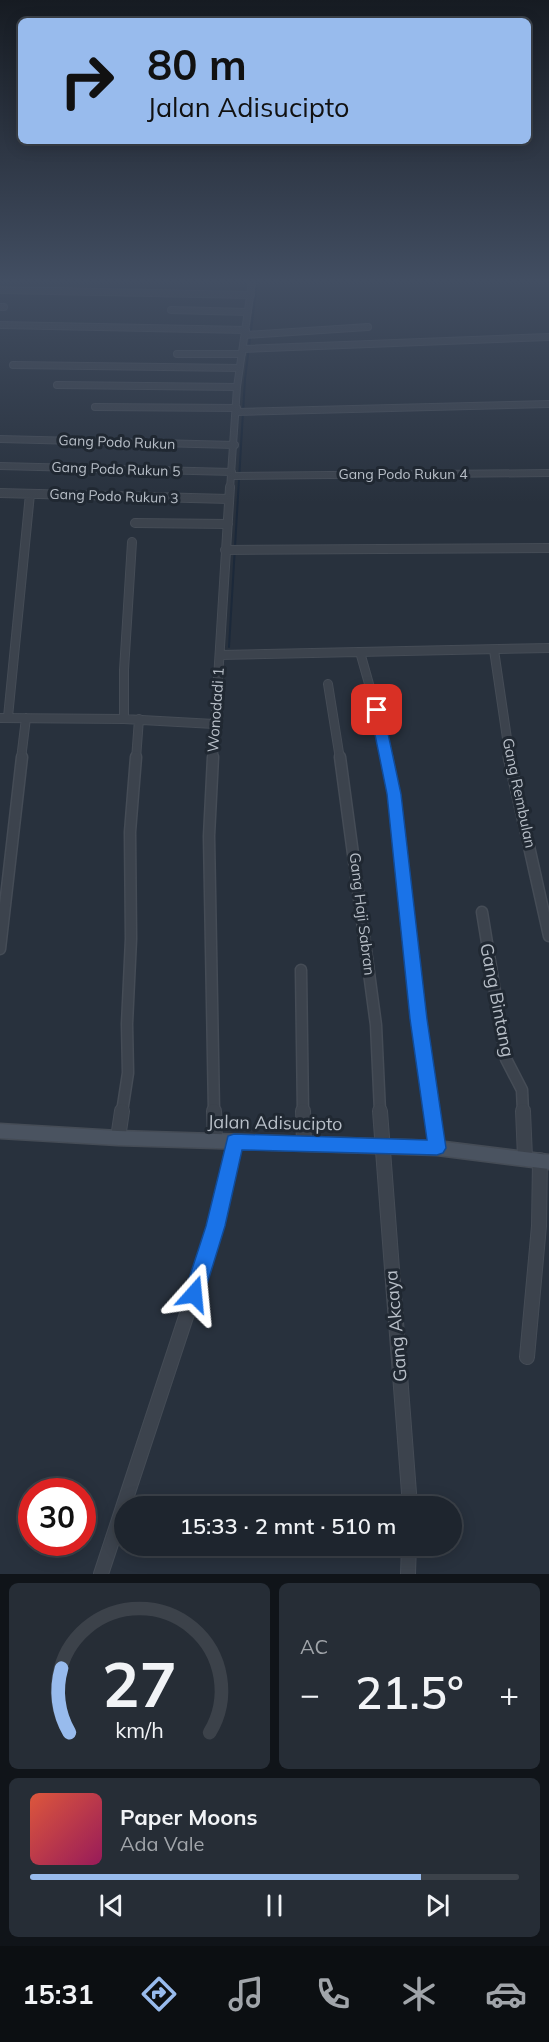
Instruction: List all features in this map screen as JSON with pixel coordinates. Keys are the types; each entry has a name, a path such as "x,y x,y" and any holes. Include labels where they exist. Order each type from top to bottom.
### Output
{"main road":[{"name":"Jalan Adisucipto","path":"0,1131 118,1138 382,1145 437,1148 538,1160"}],"street":[{"name":"Wonodadi 1","path":"215,1141 209,836 229,500 235,445 237,387 242,355"},
{"path":"13,365 239,368"},
{"path":"57,385 237,387"},
{"path":"96,407 259,411 549,404"},
{"name":"Gang Podo Rukun","path":"0,439 235,445"},
{"name":"Gang Podo Rukun 5","path":"0,466 232,474"},
{"name":"Gang Podo Rukun 4","path":"232,474 549,473"},
{"name":"Gang Podo Rukun 3","path":"0,493 229,500"},
{"path":"30,494 4,718 139,719 214,724"},
{"path":"135,523 228,524"},
{"path":"124,719 125,640 132,542"},
{"path":"226,550 549,548"},
{"path":"220,655 549,648"},
{"name":"Gang Rembulan","path":"494,650 509,755 549,936"},
{"path":"360,652 382,730 392,784 418,1019 437,1148"},
{"name":"Gang Haji Sabran","path":"328,684 350,821 376,1025 382,1145"},
{"path":"0,949 26,718"},
{"path":"118,1138 128,1073 127,1024 131,939 130,835 139,719"},
{"name":"Gang Bintang","path":"482,912 505,1052 522,1090 538,1160 539,1226 527,1358"},
{"path":"301,970 304,1143"},
{"path":"101,1574 216,1226 234,1142"},
{"name":"Gang Akcaya","path":"382,1145 410,1496"},
{"path":"408,1574 409,1556"}],"waterway":[{"path":"229,647 248,355"}],"route":[{"path":"194,1294 216,1226 234,1142 437,1148 434,1141 418,1019 394,794 377,710"}]}
